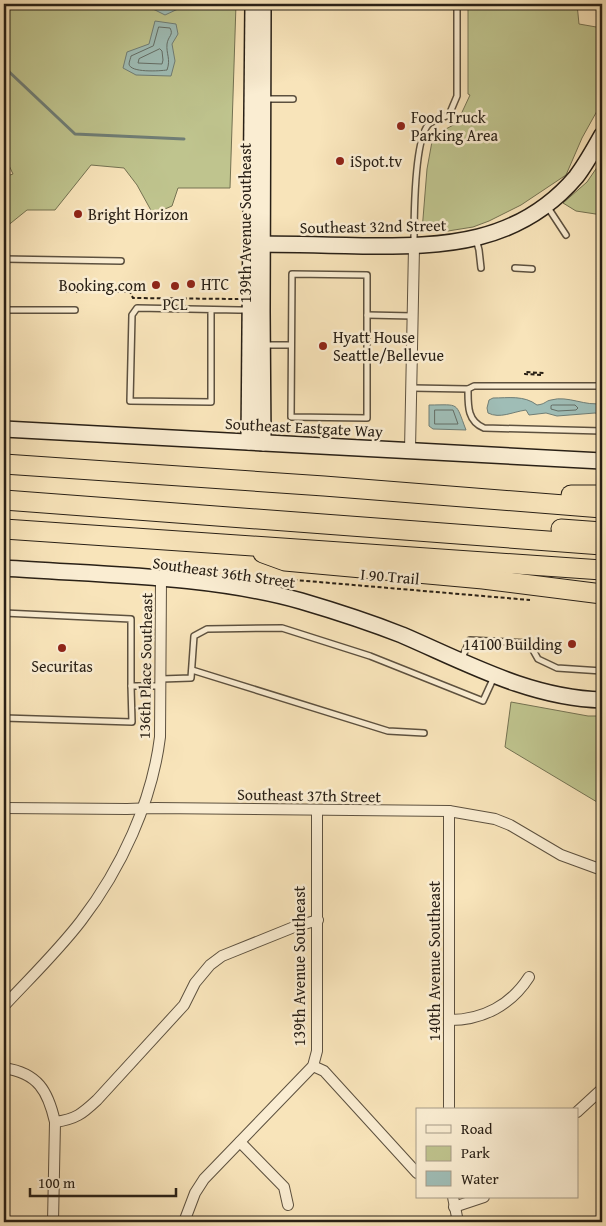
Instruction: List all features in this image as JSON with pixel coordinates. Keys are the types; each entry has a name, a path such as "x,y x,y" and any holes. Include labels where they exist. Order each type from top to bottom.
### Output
{"highway":[{"path":"4,464 602,508"},
{"path":"4,490 595,538"},
{"path":"450,496 602,495"},
{"path":"4,500 595,538"},
{"path":"4,529 602,570"},
{"path":"243,545 285,561 483,579 602,594"}],"main road":[{"name":"139th Avenue Southeast","path":"253,4 258,99"},
{"name":"139th Avenue Southeast","path":"256,442 258,99 264,4"},
{"name":"Southeast 32nd Street","path":"256,244 414,247 453,243 476,238 514,225 546,205 575,178 602,135"},
{"name":"139th Avenue Southeast","path":"256,310 262,345 256,442"},
{"name":"Southeast Eastgate Way","path":"4,429 602,461"},
{"name":"Southeast 36th Street","path":"4,568 161,579 251,590 300,601 400,634 524,687 563,696 602,700"}],"street":[{"path":"410,450 414,247"},
{"name":"136th Place Southeast","path":"4,1006 81,922 118,865 142,809 158,752 161,717 161,579"},
{"name":"Southeast 37th Street","path":"4,808 448,811 495,819 510,825 561,855 602,870"},
{"name":"139th Avenue Southeast","path":"184,1222 195,1193 204,1179 313,1066 317,1051 317,810"},
{"name":"140th Avenue Southeast","path":"448,811 449,1108"},
{"path":"55,1122 69,1120 82,1114 87,1109 184,1005 195,984 210,965 222,956 294,927 318,920"},
{"path":"450,1020 462,1020 479,1016 496,1009 512,999 529,977"},
{"path":"313,1066 324,1071 416,1172"},
{"path":"4,1068 27,1074 41,1086 50,1102 55,1122 53,1222"},
{"path":"578,1111 602,1089"},
{"path":"240,1142 284,1187 288,1205"},
{"path":"458,1222 453,1202 478,1198"}],"lane":[{"path":"414,247 414,193 423,134 428,124 448,116 457,96 457,4"},
{"path":"258,99 293,99"},
{"path":"546,205 566,235"},
{"path":"476,238 481,268"},
{"path":"4,259 121,261"},
{"path":"515,268 532,269"},
{"path":"292,274 368,275 367,314 367,418 291,417 292,274"},
{"path":"211,310 210,402 130,401 132,315 137,308 256,310"},
{"path":"4,310 74,310"},
{"path":"367,314 413,316"},
{"path":"262,345 291,345"},
{"path":"411,388 468,389 474,386 602,386"},
{"path":"468,389 470,414 475,423 484,428 602,431"},
{"path":"4,614 130,619 132,722 4,718"},
{"path":"131,686 191,678 194,636 207,629 282,628 370,656 484,701 495,676"},
{"path":"460,661 470,640 530,643 538,659 557,668 602,671"},
{"path":"192,670 388,731 424,733"}],"path":[{"path":"62,292 130,292 133,298 239,299"},
{"path":"541,374 525,374 525,372 544,372"},
{"name":"I 90 Trail","path":"247,576 536,601"}],"green space":[{"path":"4,4 236,4 230,188 178,188 172,206 153,214 137,185 124,168 91,165 55,210 27,210 6,227 7,246 4,248 4,177 13,174 4,155"},
{"path":"468,4 577,4 579,24 602,28 602,102 582,138 566,175 521,205 489,221 473,227 448,231 422,231 427,169 433,136 457,123 470,95 468,94"},
{"path":"602,160 602,215 576,211 563,203 587,182"},
{"path":"511,702 588,716 602,716 602,805 505,747"}],"water":[{"path":"155,4 177,4 178,9 165,15 153,9"},
{"path":"155,21 176,24 178,34 172,44 175,61 171,76 136,75 123,68 127,52 149,44"},
{"path":"493,398 521,398 537,405 557,399 590,404 602,403 602,415 595,413 557,416 546,413 529,415 526,410 493,415 488,413 487,408 489,400"},
{"path":"429,405 451,405 458,409 466,430 433,429 429,426"}],"waterway":[{"path":"4,67 75,134 184,139"}],"place":[{"name":"Food Truck Parking Area","path":"401,126"},
{"name":"iSpot.tv","path":"340,161"},
{"name":"Bright Horizon","path":"78,214"},
{"name":"HTC","path":"191,284"},
{"name":"Booking.com","path":"156,285"},
{"name":"PCL","path":"175,286"},
{"name":"Hyatt House Seattle/Bellevue","path":"323,346"},
{"name":"14100 Building","path":"572,644"},
{"name":"Securitas","path":"62,648"}]}
